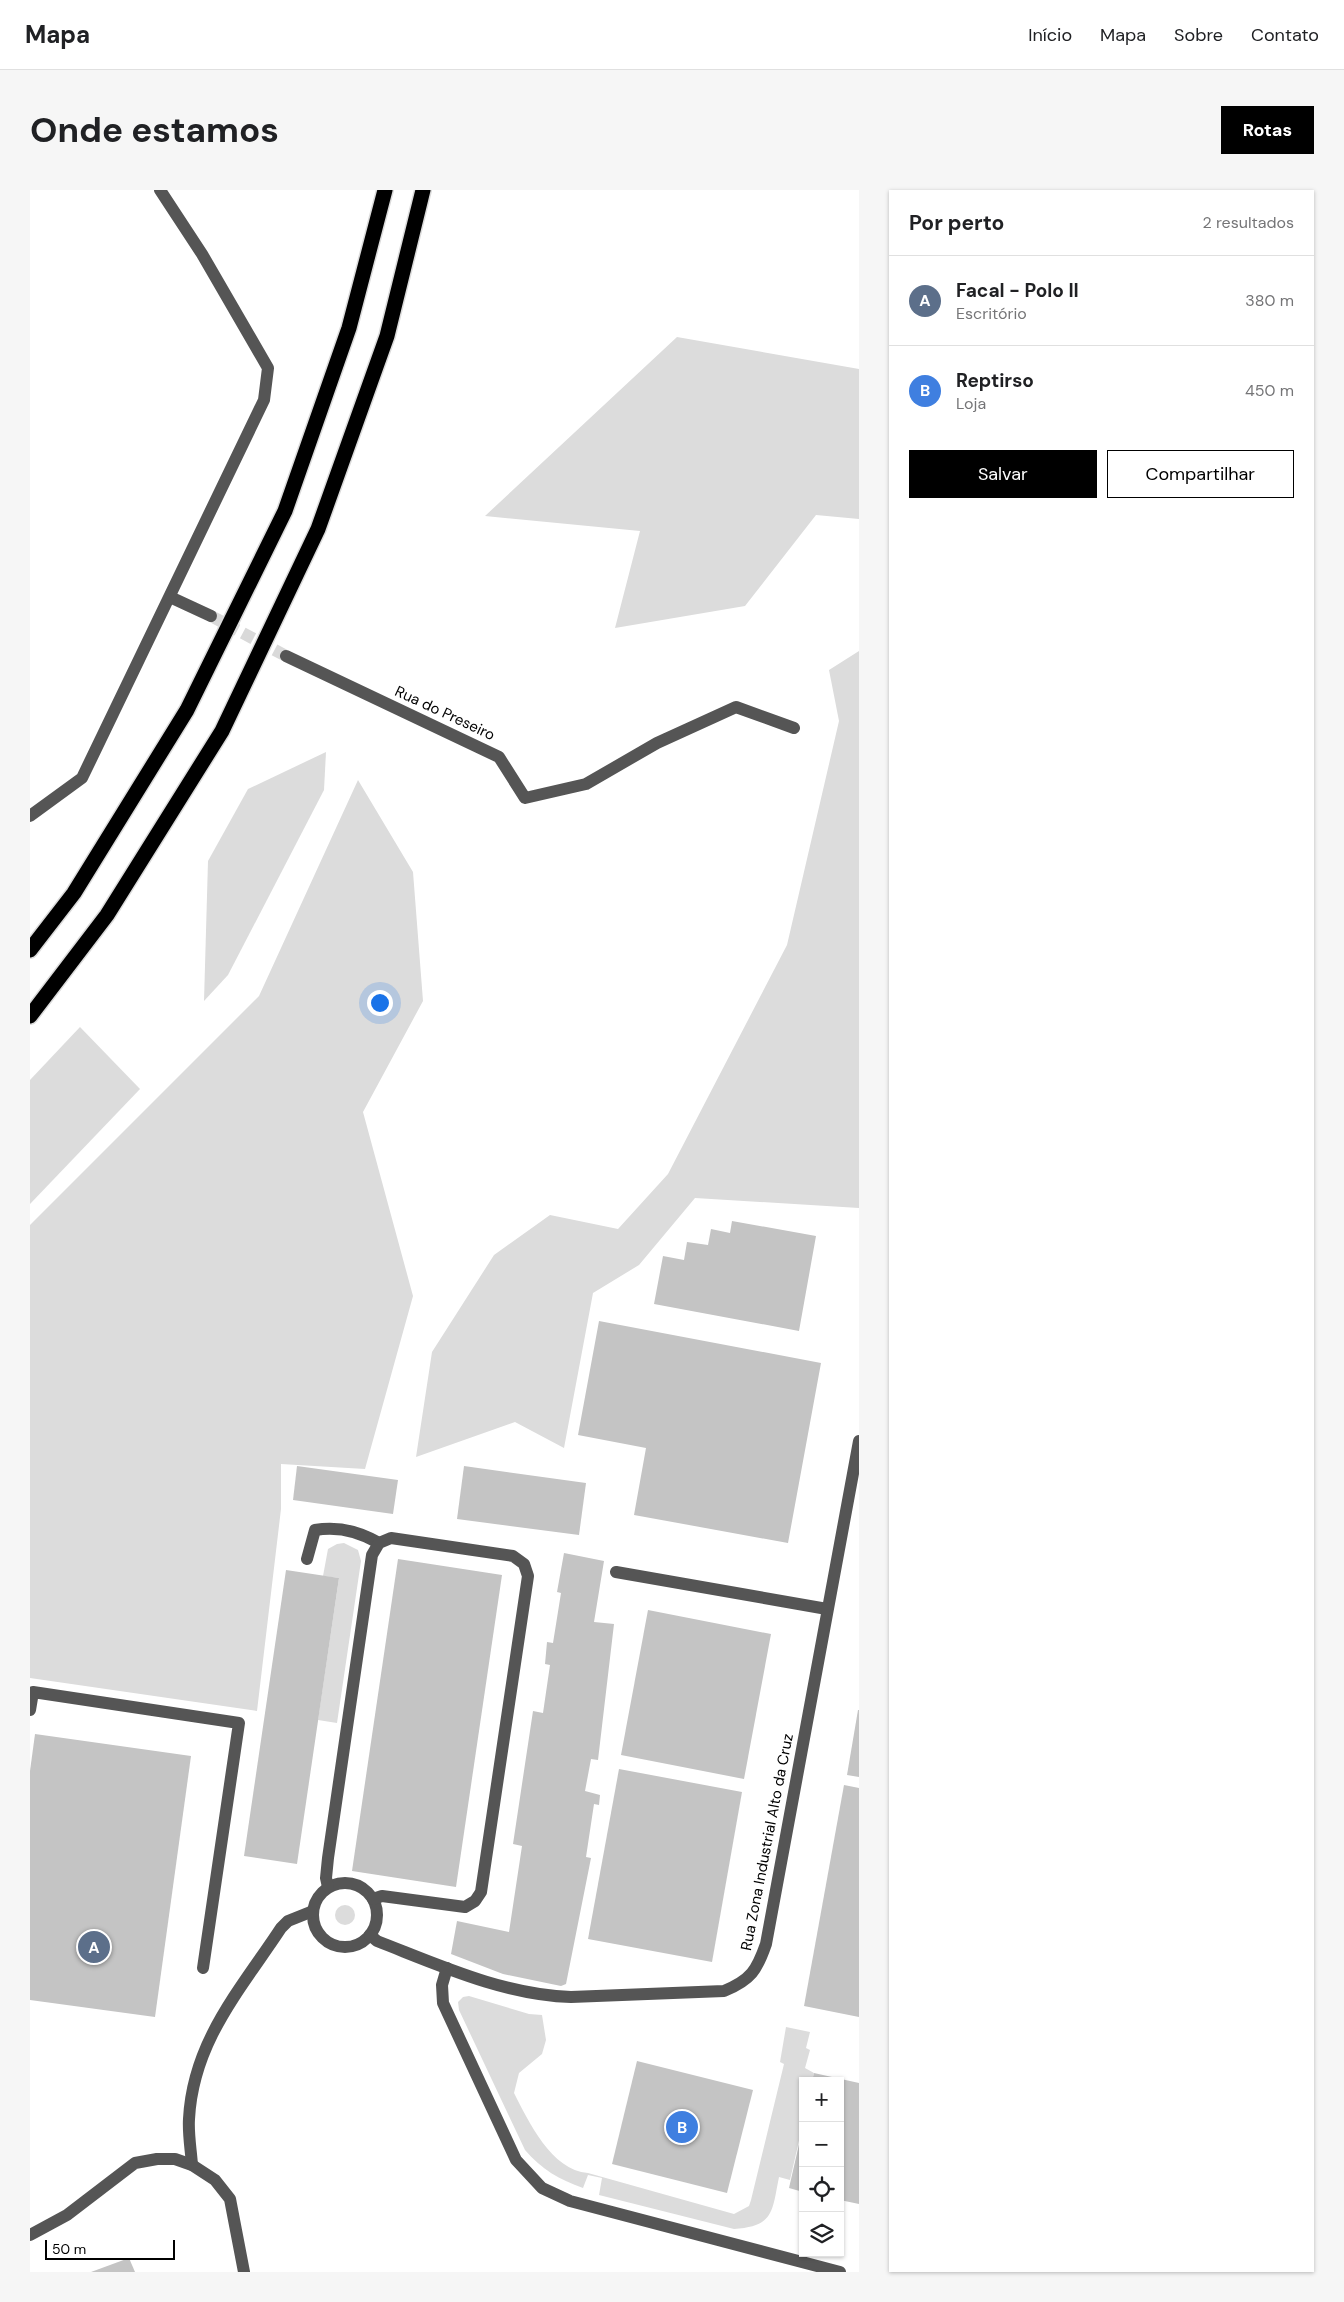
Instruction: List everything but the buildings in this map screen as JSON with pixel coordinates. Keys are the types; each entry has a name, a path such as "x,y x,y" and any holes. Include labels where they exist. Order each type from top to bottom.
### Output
{"highway":[{"path":"30,950 74,893 187,710 284,511 349,328 385,190"},
{"path":"30,1016 108,915 222,731 318,529 387,336 424,190"}],"street":[{"path":"30,816 82,778 264,400 268,368 202,254 160,190"},
{"path":"170,597 211,616"},
{"name":"Rua do Preseiro","path":"286,656 499,757 525,798 586,784 657,743 736,707 794,728"},
{"name":"Rua Zona Industrial Alto da Cruz","path":"370,1935 377,1941 447,1968 532,1993 564,1996 724,1991 739,1985 752,1975 766,1944 859,1441"},
{"path":"307,1559 315,1530 327,1528 364,1534 379,1543"},
{"path":"328,1887 326,1878 328,1858 372,1555 379,1543 391,1538 513,1556 524,1564 528,1576 481,1892 475,1901 466,1907 382,1896 373,1900"},
{"path":"616,1572 827,1609"},
{"path":"30,1710 33,1692 239,1723 203,1968"},
{"path":"341,1882 352,1883 362,1887 373,1900 377,1913 376,1923 370,1935 357,1944 346,1947 336,1945 318,1933 313,1911 316,1901 328,1887 341,1882"},
{"path":"192,2165 189,2118 194,2087 211,2034 230,2001 281,1928 288,1921 313,1911"},
{"path":"447,1968 442,1985 443,2003 516,2160 542,2188 570,2201 840,2272"},
{"path":"30,2234 66,2215 135,2163 157,2159 175,2159 192,2165 215,2180 230,2199 244,2272"}],"shaded area":[{"path":"677,337 859,369 859,519 816,515 745,606 615,628 640,531 485,516"},
{"path":"859,651 859,1208 695,1198 639,1265 593,1293 564,1448 515,1422 416,1457 432,1352 494,1255 550,1215 618,1229 668,1174 787,945 839,721 829,670"},
{"path":"326,752 324,790 228,975 204,1001 208,861 248,789"},
{"path":"358,780 413,872 423,1001 363,1112 413,1296 365,1469 281,1464 281,1509 257,1711 30,1678 30,1225 259,996"},
{"path":"80,1027 140,1089 30,1204 30,1080"},
{"path":"344,1543 358,1550 361,1561 337,1723 318,1720 339,1578 323,1576 328,1549 337,1544"},
{"path":"345,1905 352,1908 355,1915 352,1922 345,1925 338,1922 335,1915 338,1908"},
{"path":"469,1996 529,2014 542,2015 546,2040 542,2054 519,2073 514,2093 543,2143 563,2163 575,2170 734,2214 749,2206 751,2200 784,2064 780,2062 786,2027 810,2032 806,2048 810,2050 805,2068 814,2073 813,2077 799,2077 799,2141 790,2180 779,2177 775,2199 769,2215 757,2225 734,2229 599,2195 602,2178 588,2175 583,2188 566,2181 544,2168 525,2150 459,2010 458,2002 463,1997"}],"tunnel":[{"path":"211,616 286,656"}],"place":[{"name":"Facal - Polo II","path":"94,1947"},
{"name":"Reptirso","path":"682,2127"}]}
